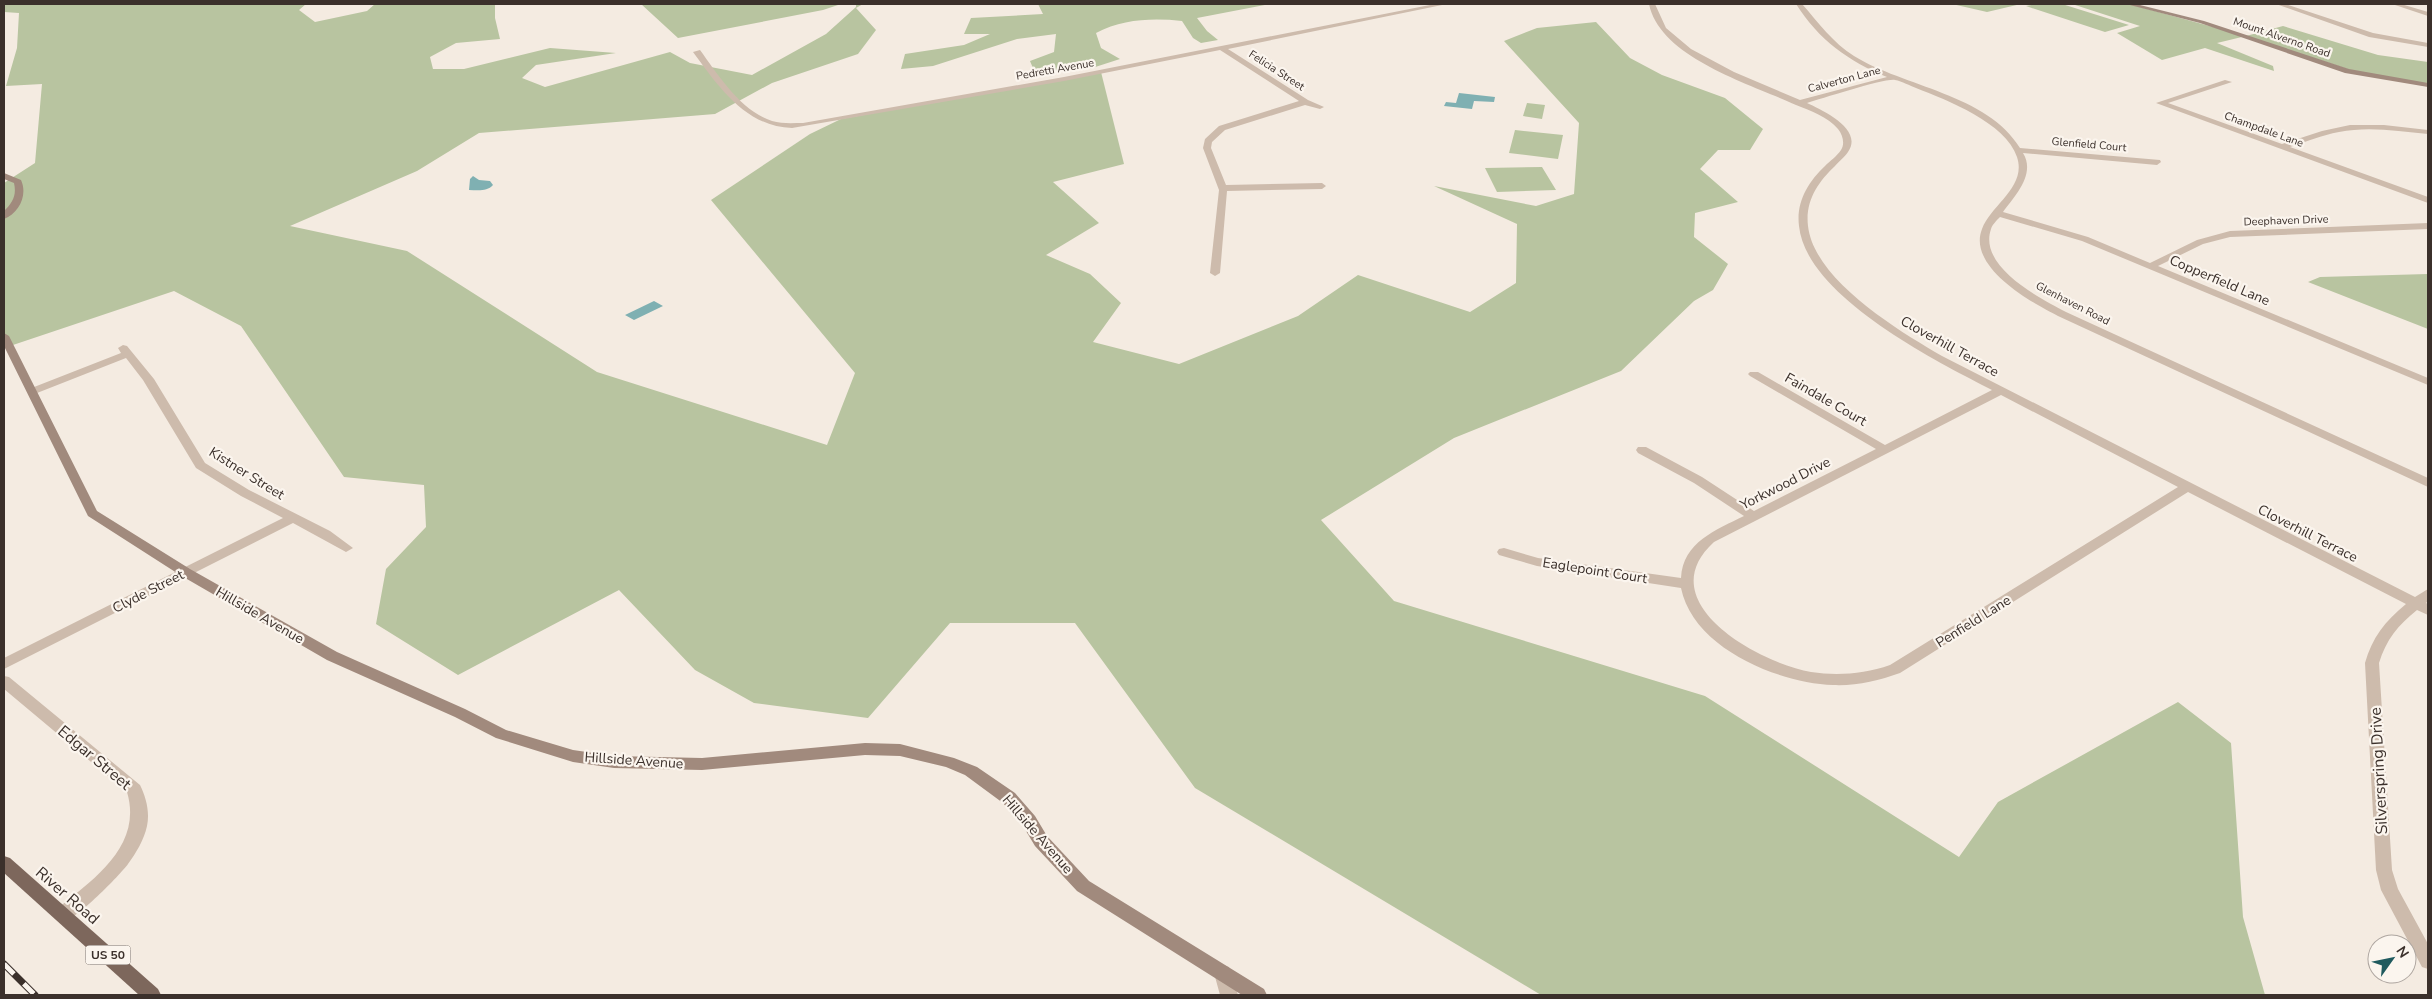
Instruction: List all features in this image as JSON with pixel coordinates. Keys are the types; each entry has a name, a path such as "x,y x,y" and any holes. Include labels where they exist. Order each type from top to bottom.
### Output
{"main road":[{"name":"River Road","path":"4,864 63,914 152,995"}],"street":[{"name":"Pedretti Avenue","path":"697,52 714,74 755,116 777,124 794,126 1224,49 1444,4"},
{"name":"Cloverhill Terrace","path":"1652,4 1661,26 1685,48 1836,123 1848,140 1845,151 1819,177 1805,201 1803,212 1805,232 1821,264 1849,296 1890,329 1938,358 2422,607"},
{"path":"1799,4 1844,54 1975,112 2002,130 2019,150"},
{"name":"Mount Alverno Road","path":"2129,4 2202,22 2348,71 2428,85"},
{"path":"2278,4 2372,35 2428,45"},
{"path":"2396,4 2428,14"},
{"name":"Felicia Street","path":"1224,49 1305,102 1320,107"},
{"name":"Calverton Lane","path":"1799,103 1894,77"},
{"name":"Champdale Lane","path":"2228,82 2160,102 2428,200"},
{"path":"1215,273 1222,188 1207,148 1208,142 1222,128 1305,102"},
{"path":"2283,147 2330,131 2350,127 2378,127 2428,132"},
{"name":"Glenfield Court","path":"2019,150 2157,162"},
{"name":"Glenhaven Road","path":"2019,150 2024,164 2021,181 1986,229 1984,238 1990,258 2009,280 2041,303 2428,483"},
{"path":"4,176 18,182 21,189 18,203 4,216"},
{"path":"1222,188 1322,186"},
{"name":"Copperfield Lane","path":"1997,213 2063,232 2151,266 2428,382"},
{"name":"Deephaven Drive","path":"2151,266 2200,242 2230,234 2428,226"},
{"name":"Hillside Avenue","path":"4,336 92,513 185,572 332,656 460,713 501,734 573,756 614,762 688,764 865,749 900,750 949,762 978,775 1009,798 1029,821 1041,841 1083,886 1258,995"},
{"name":"Kistner Street","path":"33,392 125,351 148,378 200,465 245,493 325,534 346,548"},
{"name":"Faindale Court","path":"1754,374 1884,449"},
{"name":"Yorkwood Drive","path":"1741,651 1721,636 1701,616 1691,600 1687,584 1687,573 1691,558 1700,546 1754,516 2001,390"},
{"path":"1642,450 1698,480 1754,516"},
{"name":"Penfield Lane","path":"1741,651 1782,670 1808,677 1835,680 1860,679 1882,674 1895,669 2188,486"},
{"name":"Clyde Street","path":"4,664 292,518"},
{"name":"Eaglepoint Court","path":"1504,552 1537,562 1687,584"},
{"name":"Silverspring Drive","path":"2428,594 2422,607 2385,630 2376,645 2372,663 2384,870 2390,890 2428,961"},
{"name":"Edgar Street","path":"4,681 134,789 140,800 139,826 124,857 94,890 63,914"},
{"path":"1223,973 1229,995"}],"green space":[{"path":"4,4 306,4 299,10 315,22 367,11 375,4 495,4 495,18 500,39 456,43 430,57 433,69 464,69 550,48 616,53 536,65 522,78 545,87 670,52 690,63 752,75 826,34 856,7 856,4 863,4 856,8 876,30 858,54 772,83 715,114 479,133 417,171 290,226 407,251 597,372 827,445 855,373 711,200 810,134 841,119 1101,72 1124,164 1053,182 1099,223 1046,255 1090,274 1121,303 1093,342 1179,364 1298,316 1358,275 1470,312 1516,283 1517,224 1434,186 1536,206 1574,194 1579,123 1504,41 1537,28 1596,22 1630,58 1662,75 1725,98 1763,129 1750,150 1718,150 1700,169 1738,202 1695,213 1694,237 1728,264 1713,290 1694,301 1621,371 1454,438 1321,520 1394,601 1705,696 1959,857 1998,802 2178,702 2231,743 2243,917 2265,995 1541,995 1195,788 1075,623 950,623 868,718 754,703 695,670 619,590 458,675 376,624 386,569 426,527 424,485 344,477 241,326 174,291 4,348 4,183 35,163 42,84 6,86 17,48 19,13 4,12"},
{"path":"641,4 841,4 823,10 678,38"},
{"path":"1038,4 1270,4 1197,18 1207,31 1218,40 1201,43 1193,38 1182,21 1127,22 1106,28 1096,33 1101,48 1120,59 1089,69 1085,65 1072,64 1058,74 1035,73 1030,61 1054,52 1056,34 1017,39 933,66 901,69 905,54 964,45 990,34 964,34 971,18 1043,14"},
{"path":"1952,4 2021,4 1987,12"},
{"path":"2062,4 2129,25 2105,32 2026,6"},
{"path":"2072,4 2129,4 2246,36 2217,43 2273,66 2274,71 2205,48 2162,60 2117,33 2140,26"},
{"path":"2283,26 2378,55 2428,62 2428,85 2369,76 2246,36"},
{"path":"1527,103 1545,105 1542,119 1523,116"},
{"path":"1515,130 1563,135 1558,159 1509,153"},
{"path":"1542,167 1556,190 1497,192 1485,168"},
{"path":"2428,274 2428,329 2308,282 2320,277"}],"water":[{"path":"1459,93 1495,97 1494,102 1474,101 1472,109 1444,106 1446,102 1456,103"},
{"path":"473,176 479,180 490,181 493,185 485,190 469,190 470,179"},
{"path":"654,301 663,306 634,320 625,315"}],"railway":[{"path":"4,964 35,995"}]}
